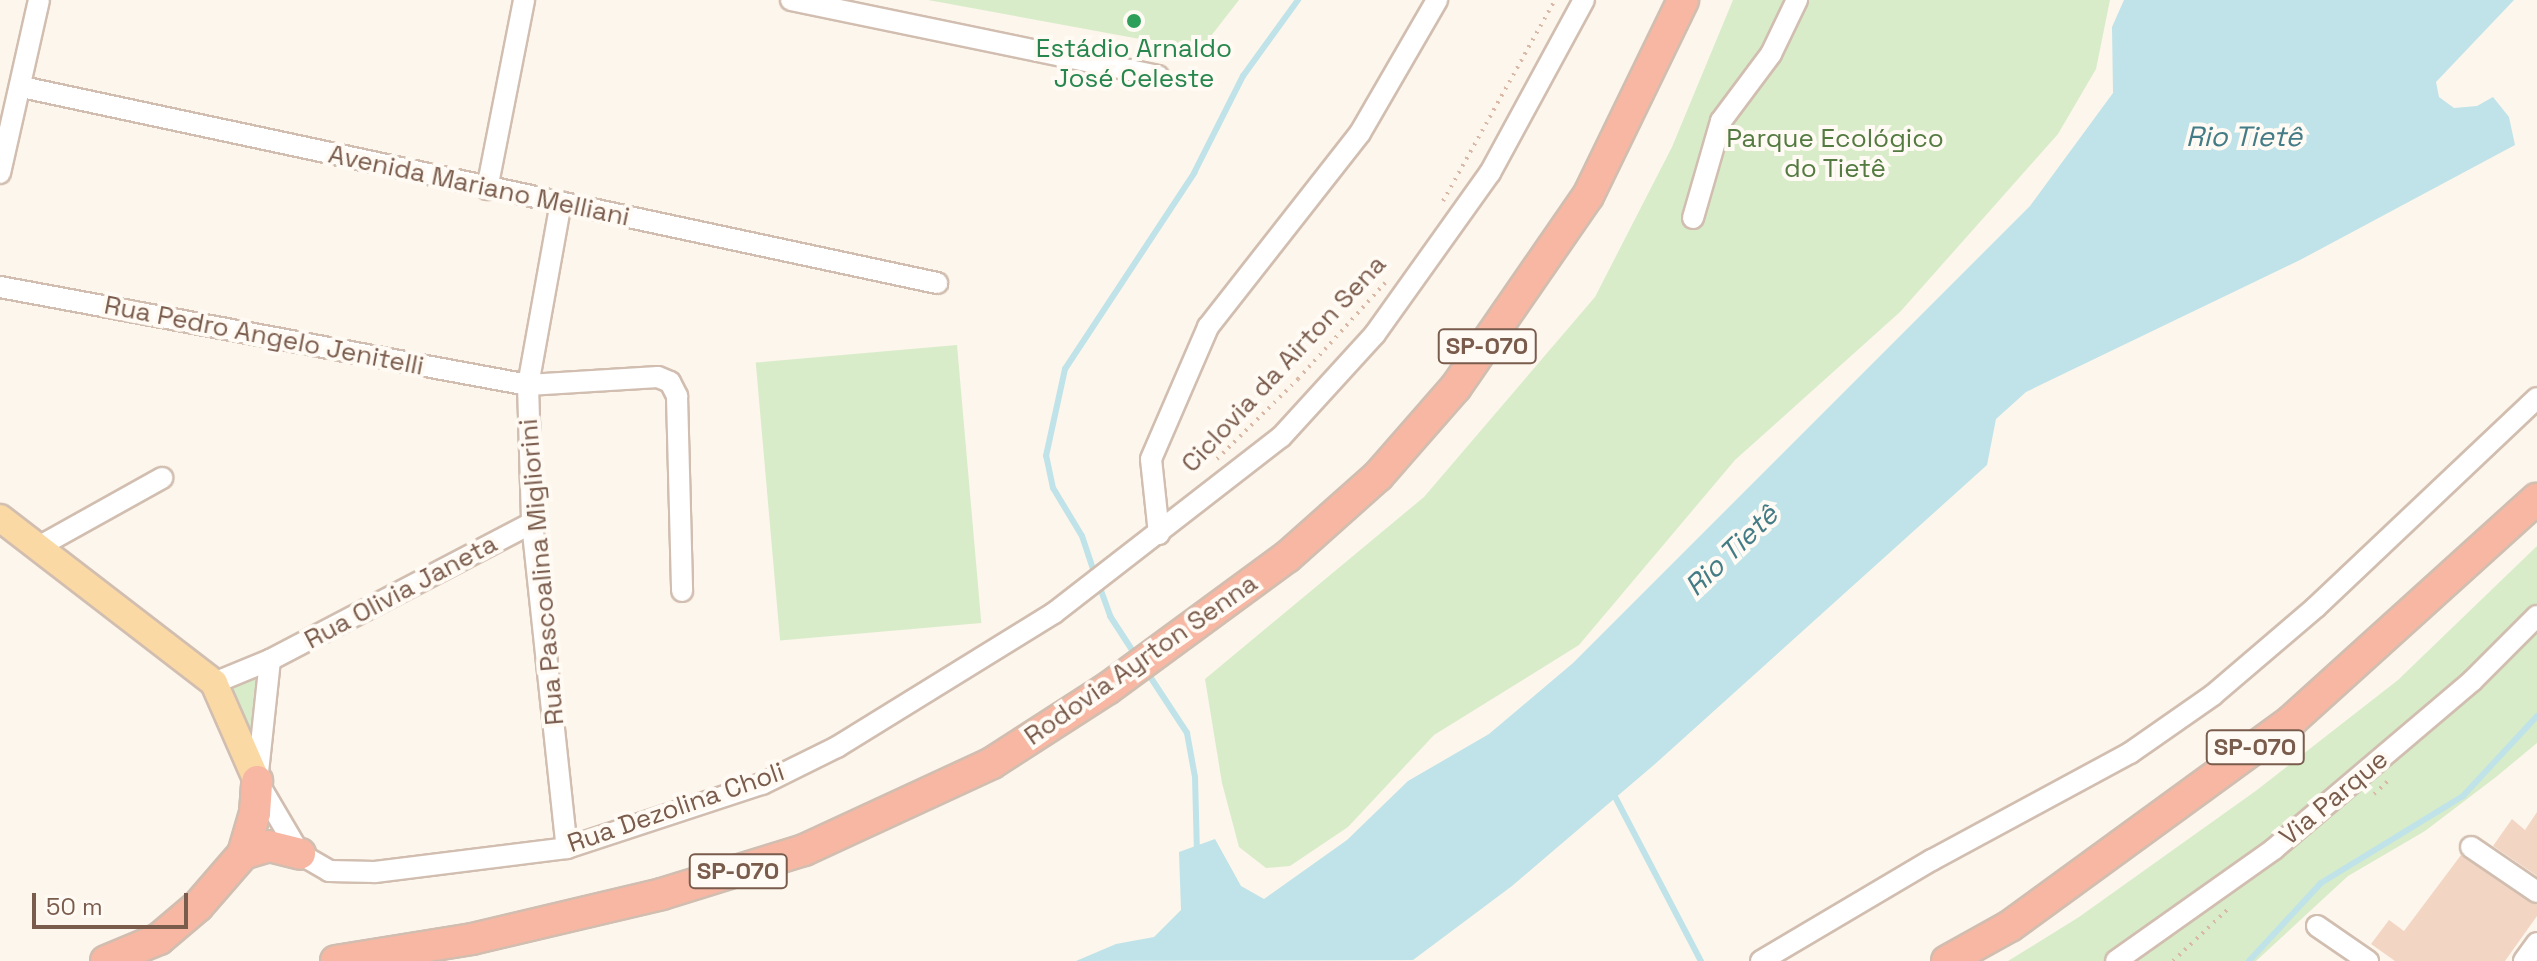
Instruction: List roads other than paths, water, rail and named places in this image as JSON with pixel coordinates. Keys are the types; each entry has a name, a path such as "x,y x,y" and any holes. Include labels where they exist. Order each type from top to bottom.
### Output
{"highway":[{"name":"Rodovia Ayrton Senna","path":"336,961 472,939 633,901 804,850 992,763 1107,689 1287,557 1378,476 1456,387 1588,196 1683,0"},
{"name":"SP-070","path":"1947,961 2010,926 2292,720 2537,499"},
{"path":"243,854 255,813 257,781"},
{"path":"106,961 159,939 198,906 243,854 254,846 269,846 300,854"}],"main road":[{"path":"0,518 214,683 257,781"}],"street":[{"path":"0,173 22,87 39,0"},
{"path":"487,189 524,0"},
{"path":"791,0 1158,76"},
{"path":"1159,534 1151,459 1208,327 1360,133 1437,0"},
{"name":"Rua Dezolina Choli","path":"300,854 312,865 350,873 567,848 762,784 837,747 1054,613 1139,551 1281,437 1375,334 1490,173 1584,0"},
{"path":"1693,218 1721,121 1771,54 1797,0"},
{"name":"Avenida Mariano Melliani","path":"22,87 937,283"},
{"name":"Rua Pascoalina Migliorini","path":"561,202 528,385 532,523 567,848"},
{"name":"Rua Pedro Angelo Jenitelli","path":"0,287 528,385 658,377 670,382 677,396 682,591"},
{"path":"1761,961 1932,860 2130,753 2213,695 2316,607 2537,398"},
{"path":"40,546 162,478"},
{"name":"Rua Olivia Janeta","path":"214,683 270,660 532,523"},
{"name":"Via Parque","path":"2116,961 2274,849 2472,681 2537,616"},
{"path":"270,660 257,781 300,854"},
{"path":"2471,847 2537,892"},
{"path":"2317,926 2368,961"},
{"path":"2524,961 2537,943"}],"water":[{"name":"Rio Tietê","path":"2124,0 2514,0 2436,82 2439,97 2454,108 2477,106 2493,97 2509,117 2515,145 2300,260 2026,392 1996,419 1987,465 1655,764 1512,886 1413,960 1076,961 1116,944 1154,937 1181,910 1179,852 1215,839 1241,886 1264,899 1347,840 1408,781 1489,734 1573,663 2030,206 2113,93 2112,27"}],"waterway":[{"path":"1095,575 1082,536 1053,488 1046,456 1065,369 1194,173 1243,76 1298,0"},
{"path":"1099,585 1110,616 1136,656"},
{"path":"1147,672 1187,733 1195,777 1197,852"},
{"path":"2249,961 2321,883 2463,796 2537,716"},
{"path":"1612,791 1701,961"}],"place":[{"name":"Estádio Arnaldo José Celeste","path":"1134,21"}],"park label":[{"name":"Parque Ecológico do Tietê","path":"1835,154"}]}
